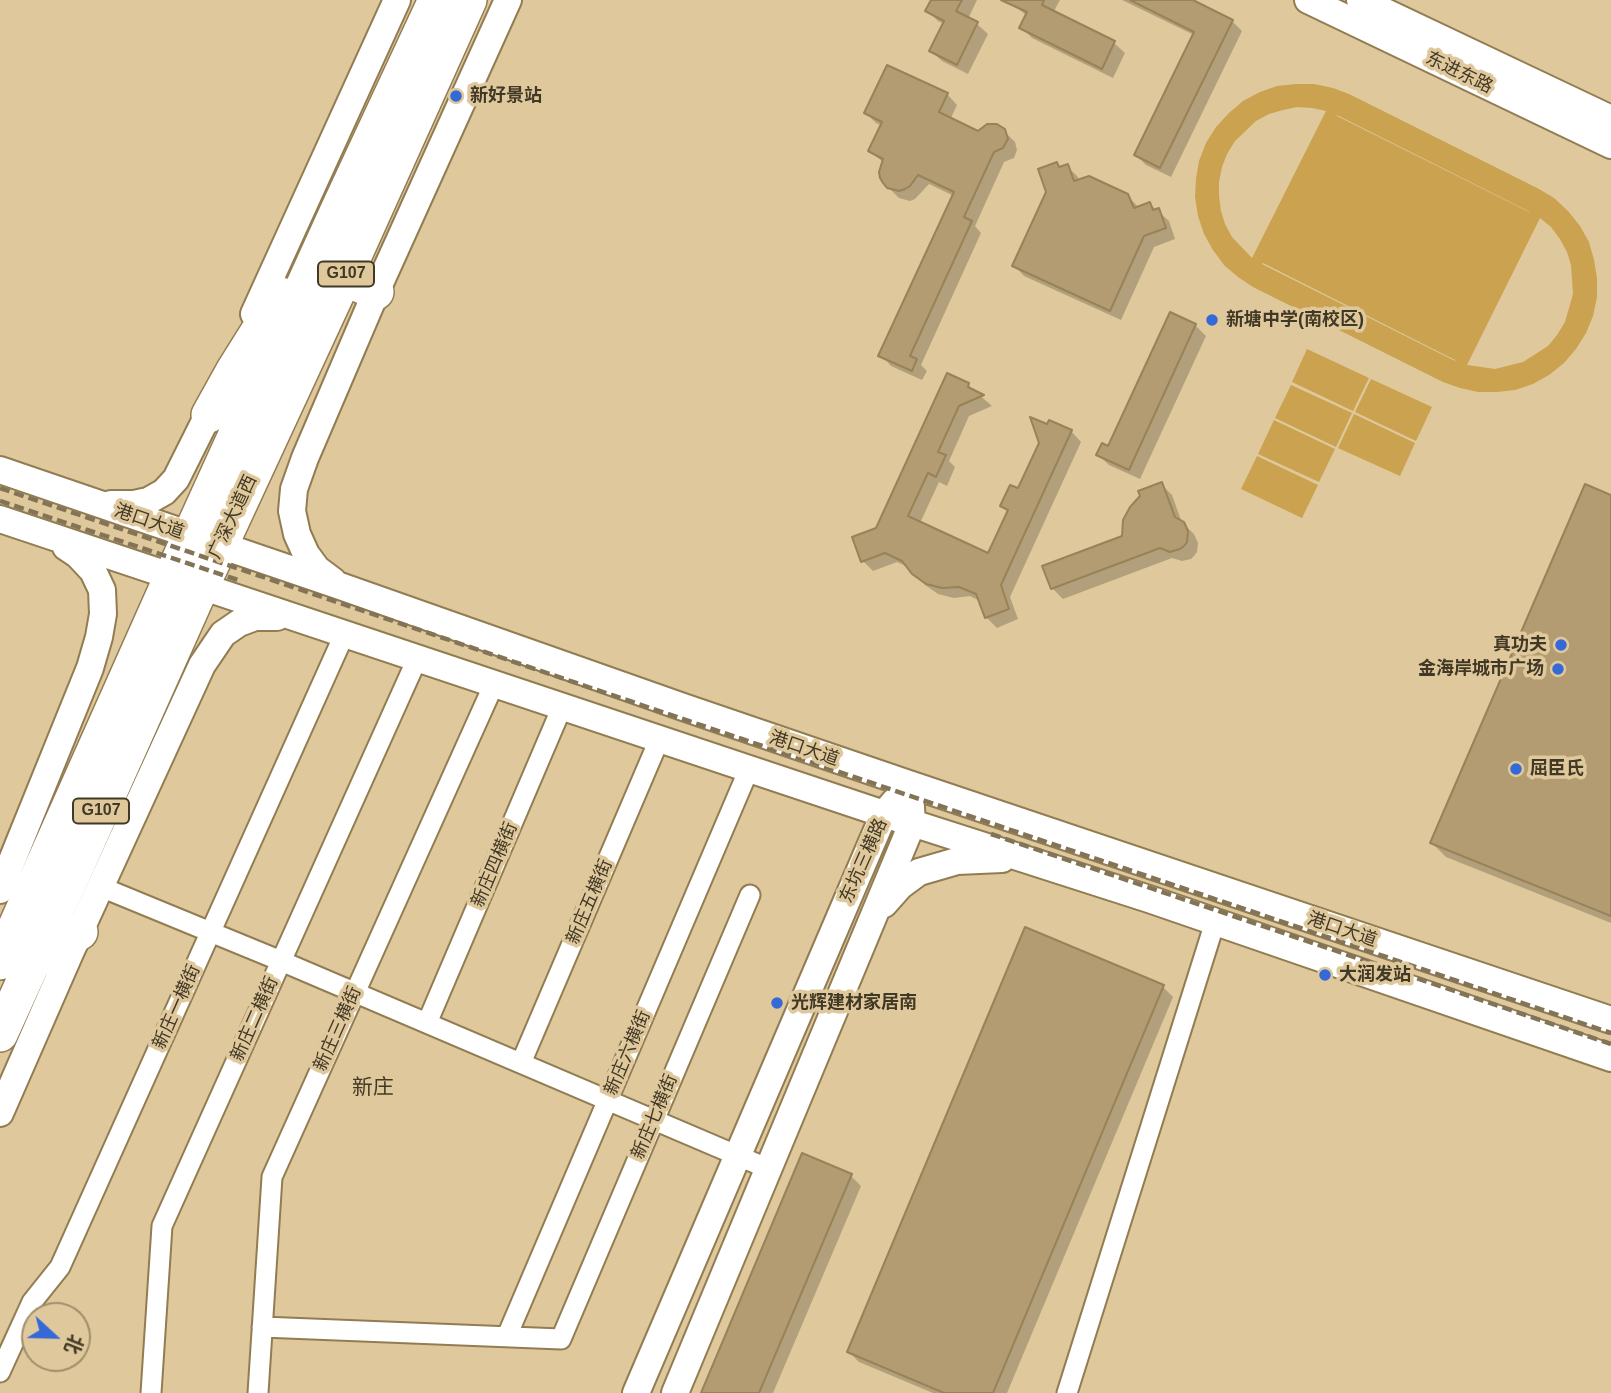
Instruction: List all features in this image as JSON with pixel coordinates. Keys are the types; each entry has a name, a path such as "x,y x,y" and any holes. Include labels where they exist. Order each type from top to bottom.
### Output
{"highway":[{"name":"广深大道西","path":"0,1034 17,962 205,541 339,208 436,0"},
{"name":"广深大道西","path":"205,541 344,278 469,0"},
{"path":"209,415 258,331 339,208"},
{"path":"344,278 376,292"},
{"path":"17,962 80,932"}],"street":[{"path":"95,504 134,504 148,501 164,492 176,479 209,415 397,0"},
{"path":"340,586 317,569 306,554 297,534 292,511 294,489 376,292 508,0"},
{"name":"东进东路","path":"1308,0 1611,145"},
{"name":"东进东路","path":"1360,0 1611,119"},
{"name":"港口大道","path":"0,471 909,784 1611,1020"},
{"name":"港口大道","path":"0,519 912,824 1215,922 1611,1058"},
{"path":"0,890 90,668 103,614 102,590 93,571 78,555 50,537"},
{"path":"0,1113 80,932 212,648 222,634 239,623 256,617 300,620"},
{"name":"新庄一横街","path":"0,1372 32,1302 60,1267 344,635"},
{"name":"新庄二横街","path":"151,1393 162,1226 417,659"},
{"name":"新庄三横街","path":"258,1393 272,1177 494,684"},
{"name":"新庄四横街","path":"427,1023 562,707"},
{"name":"新庄五横街","path":"521,1063 659,740"},
{"name":"新庄六横街","path":"508,1336 749,769"},
{"name":"东坑三横路","path":"636,1393 884,814 909,784"},
{"name":"东坑三横路","path":"675,1393 912,824 909,784"},
{"path":"874,916 900,886 931,867 957,861 1020,858"},
{"path":"101,887 769,1169"},
{"name":"新庄七横街","path":"508,1336 561,1339 750,895"},
{"path":"1067,1393 1215,922"},
{"path":"262,1327 508,1336"}],"shaded area":[{"path":"1314,84 1349,94 1539,189 1568,211 1589,242 1597,278 1597,297 1586,333 1564,363 1533,384 1515,390 1478,392 1460,388 1253,287 1224,265 1204,234 1198,216 1195,197 1199,161 1216,127 1229,113 1243,101 1277,86","holes":["1297,107 1326,111 1252,258 1232,237 1225,224 1221,211 1219,182 1227,154 1235,141 1256,121 1269,114","1335,115 1339,116 1530,212","1540,218 1560,239 1571,265 1573,294 1565,322 1548,346 1523,362 1495,369 1467,365","1262,264 1457,361 1453,360"]},
{"path":"1307,349 1369,378 1353,411 1292,382"},
{"path":"1371,379 1432,407 1416,441 1355,412"},
{"path":"1291,385 1352,413 1336,447 1275,418"},
{"path":"1354,414 1415,443 1400,476 1338,448"},
{"path":"1274,420 1335,449 1319,482 1258,454"},
{"path":"1257,456 1318,485 1302,518 1241,489"}],"building":[{"path":"931,0 962,0 956,11 978,22 957,65 929,51 944,21 925,11"},
{"path":"1001,0 1044,0 1042,5 1115,41 1102,69 1019,28 1027,12"},
{"path":"1130,0 1193,0 1233,20 1160,168 1134,155 1194,32"},
{"path":"887,65 948,93 939,112 978,131 987,124 997,124 1005,129 1008,139 1003,148 994,152 964,217 972,221 910,356 917,359 912,371 878,356 954,192 918,175 910,186 899,191 887,188 880,178 883,159 868,151 882,122 864,113"},
{"path":"1057,162 1059,167 1068,164 1074,181 1089,176 1128,194 1134,208 1150,202 1153,210 1159,208 1166,228 1144,236 1110,311 1012,266 1046,192 1038,169"},
{"path":"1170,312 1196,324 1129,470 1096,455 1102,443 1108,446"},
{"path":"947,373 969,383 968,387 984,395 959,406 938,452 946,455 936,477 928,473 908,516 988,553 1008,510 1000,506 1010,485 1018,488 1039,443 1030,417 1047,424 1049,420 1072,430 1001,585 1009,609 985,618 976,594 959,587 942,588 926,584 912,574 902,561 885,553 861,562 852,537 876,528"},
{"path":"1162,482 1175,517 1184,522 1188,531 1184,546 1170,552 1160,548 1051,589 1042,566 1122,536 1123,520 1140,496 1138,491"},
{"name":"金海岸城市广场","path":"1585,484 1611,495 1611,916 1430,843"},
{"path":"1025,927 1164,985 993,1393 944,1393 847,1352"},
{"path":"802,1153 852,1174 759,1393 701,1393"}],"railway":[{"path":"0,488 1611,1033"},
{"path":"0,501 238,580"},
{"path":"991,834 1611,1044"}],"place":[{"name":"新好景站","path":"456,96"},
{"name":"新塘中学(南校区)","path":"1212,320"},
{"name":"真功夫","path":"1561,645"},
{"name":"金海岸城市广场","path":"1558,669"},
{"name":"屈臣氏","path":"1516,769"},
{"name":"大润发站","path":"1325,975"},
{"name":"光辉建材家居南","path":"777,1003"}],"district":[{"name":"新庄","path":"373,1088"}]}
